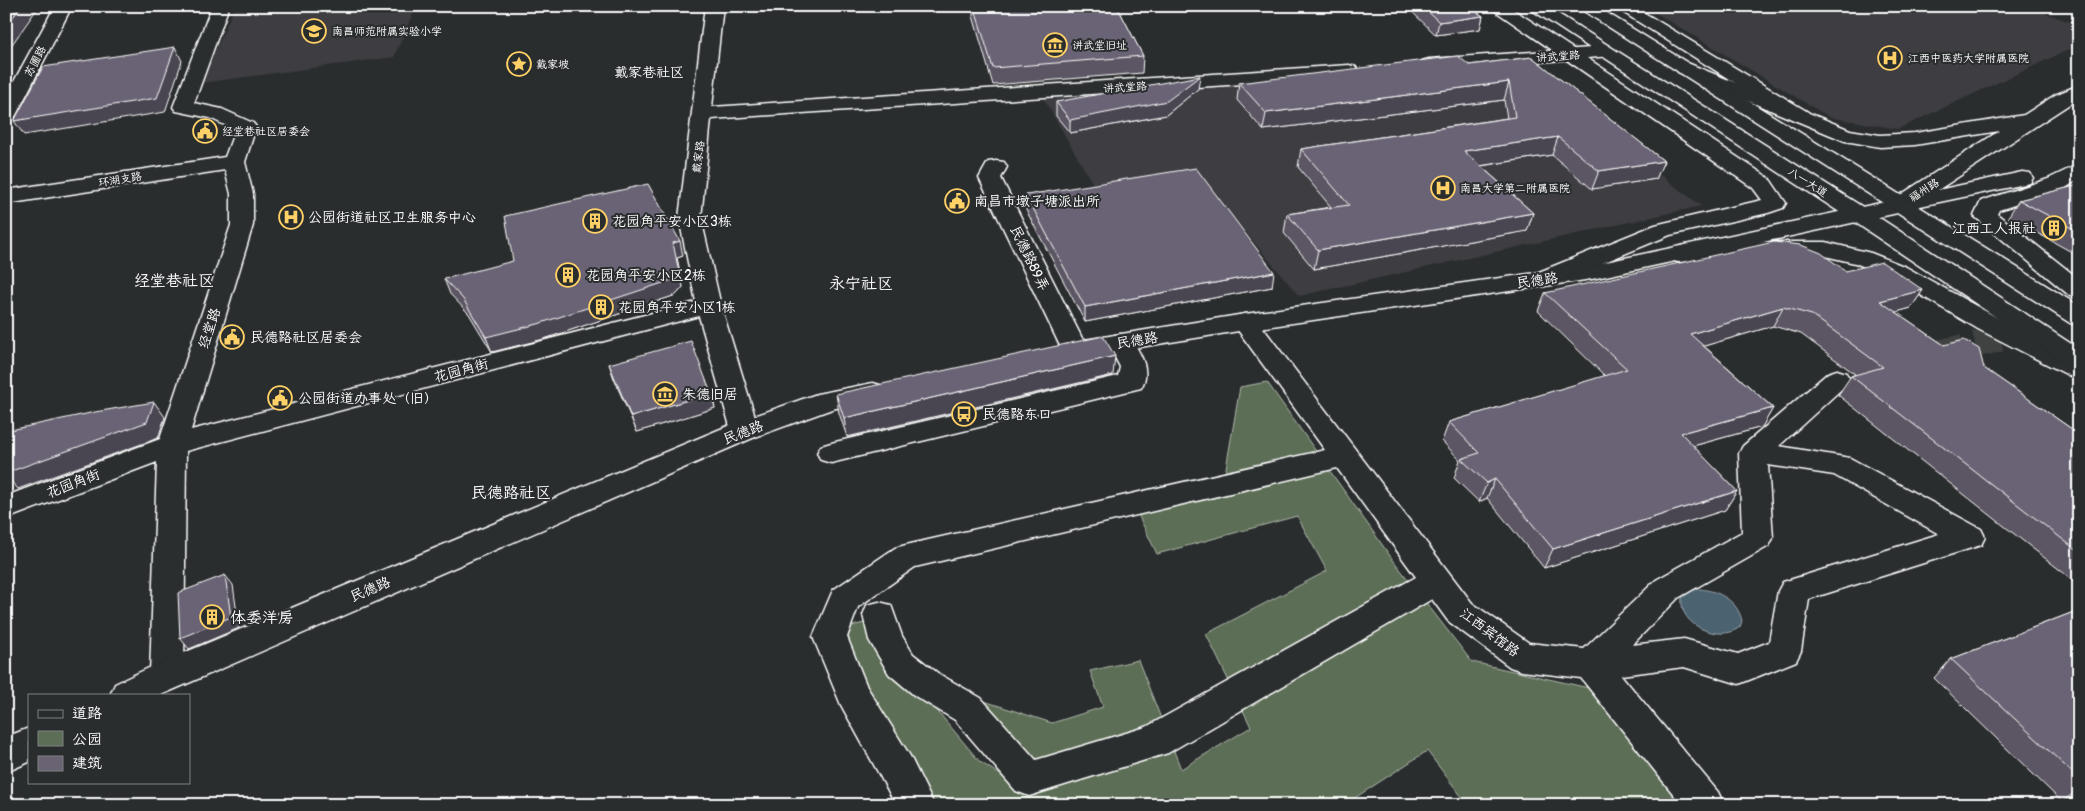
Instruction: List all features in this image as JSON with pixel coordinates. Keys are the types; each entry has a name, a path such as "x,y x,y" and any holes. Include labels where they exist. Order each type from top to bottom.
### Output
{"main road":[{"name":"苏圃路","path":"6,115 64,6"},
{"path":"221,6 184,107 215,113 246,127 234,162"},
{"name":"戴家路","path":"709,306 690,218 704,114 714,6"},
{"path":"1496,6 1761,183 1768,190 1775,203 1663,230 1543,279"},
{"name":"八一大道","path":"1534,6 1861,216 2079,361"},
{"path":"1584,6 1899,206 2079,317"},
{"path":"1621,6 1801,116"},
{"name":"讲武堂路","path":"1413,66 1605,52"},
{"path":"1675,64 1845,135 1880,141 1915,139 2031,120"},
{"name":"讲武堂路","path":"704,114 1364,70"},
{"name":"福州路","path":"1899,206 2079,91"},
{"name":"环湖支路","path":"6,197 234,162"},
{"name":"经堂路","path":"167,675 172,445 242,224 242,194 234,162"},
{"name":"民德路89弄","path":"996,166 990,178 1075,350"},
{"name":"福州路","path":"1899,206 2079,166"},
{"path":"2079,170 2056,184 1989,206 1985,216 2079,291"},
{"name":"民德路","path":"1046,356 1245,322 1592,272 1861,216 1899,206"},
{"path":"1669,256 1765,249 1825,249 1863,258 1898,272 1987,323 2079,370"},
{"path":"709,306 745,430"},
{"name":"花园角街","path":"6,508 172,445 709,306"},
{"name":"江西宾馆路","path":"1245,322 1460,612 1522,657 1591,664 1684,652 1739,669 1784,652 1794,591 1970,537 1840,465 1753,453"},
{"path":"831,453 1131,382 1133,368 1120,342"},
{"path":"1705,805 1591,664 1667,589 1758,538 1753,453 1837,379"},
{"name":"民德路","path":"129,694 167,675 745,430 827,401 894,387"},
{"path":"915,805 897,768 853,694 830,637 845,599 906,557 1344,456"},
{"path":"879,615 886,640 901,664 927,685 968,709 1028,779 1155,741 1436,581"},
{"path":"6,755 28,744"}],"shaded area":[{"name":"南昌师范附属实验小学","path":"235,6 416,6 394,57 201,83"},
{"name":"江西中医药大学附属医院","path":"1644,6 2025,6 2079,25 2079,45 1898,129 1829,117"},
{"name":"南昌大学第二附属医院","path":"1515,64 1701,206 1299,296 1201,179 1101,198 1044,99"}],"green space":[{"path":"1267,382 1393,560 1472,662 1598,690 1691,805 1468,805 1427,751 1344,805 927,805 866,693 850,647 848,627 864,623 980,762 1007,779 984,701 1052,723 1103,707 1090,671 1138,660 1181,769 1251,727 1206,634 1327,571 1297,516 1157,554 1130,498 1225,474 1240,387"}],"water":[{"path":"1700,589 1714,592 1727,598 1740,614 1742,621 1740,627 1722,633 1702,629 1693,624 1683,608 1682,598 1692,590"}],"building":[{"path":"6,6 21,6 6,27"},
{"name":"讲武堂旧址","path":"974,6 1117,6 1143,56 993,68"},
{"path":"1422,6 1467,6 1483,16 1439,22"},
{"path":"175,47 157,98 14,121 43,67"},
{"path":"1458,56 1469,65 1532,57 1664,161 1599,171 1558,137 1464,151 1533,213 1318,250 1287,214 1349,205 1301,149 1515,117 1509,82 1266,113 1239,83"},
{"path":"1200,76 1167,101 1070,120 1056,102"},
{"path":"1196,168 1274,272 1085,307 1026,195"},
{"path":"648,184 680,241 673,243 679,272 672,280 538,324 486,337 463,299 444,279 513,261 505,216"},
{"path":"2079,185 2079,232 2019,200"},
{"path":"1774,242 1801,245 1821,253 1846,271 1882,262 1923,290 1880,301 1944,345 1964,340 1979,349 1984,368 2079,434 2079,552 1851,376 1883,367 1812,315 1783,307 1690,334 1773,408 1681,433 1737,491 1553,549 1495,479 1487,483 1461,459 1479,453 1449,422 1627,369 1545,293"},
{"path":"1103,336 1115,356 844,418 836,394"},
{"name":"朱德旧居","path":"691,341 711,393 631,417 609,364"},
{"path":"154,402 147,422 6,473 6,431 95,412"},
{"path":"225,575 231,617 180,638 178,593"},
{"path":"2079,610 2079,779 1951,659"}],"tunnel":[{"path":"1938,353 2012,336"}],"place":[{"name":"南昌师范附属实验小学","path":"314,31"},
{"name":"讲武堂旧址","path":"1055,45"},
{"name":"江西中医药大学附属医院","path":"1890,58"},
{"name":"戴家坡","path":"519,64"},
{"name":"经堂巷社区居委会","path":"205,131"},
{"name":"南昌大学第二附属医院","path":"1443,188"},
{"name":"南昌市墩子塘派出所","path":"957,201"},
{"name":"公园街道社区卫生服务中心","path":"291,217"},
{"name":"花园角平安小区3栋","path":"595,221"},
{"name":"江西工人报社","path":"2054,228"},
{"name":"花园角平安小区2栋","path":"568,275"},
{"name":"花园角平安小区1栋","path":"601,307"},
{"name":"民德路社区居委会","path":"232,337"},
{"name":"朱德旧居","path":"665,394"},
{"name":"公园街道办事处（旧）","path":"280,398"},
{"name":"民德路东口","path":"964,414"},
{"name":"体委洋房","path":"212,617"}],"district":[{"name":"戴家巷社区","path":"649,72"},
{"name":"经堂巷社区","path":"174,280"},
{"name":"永宁社区","path":"861,283"},
{"name":"民德路社区","path":"511,492"}]}
